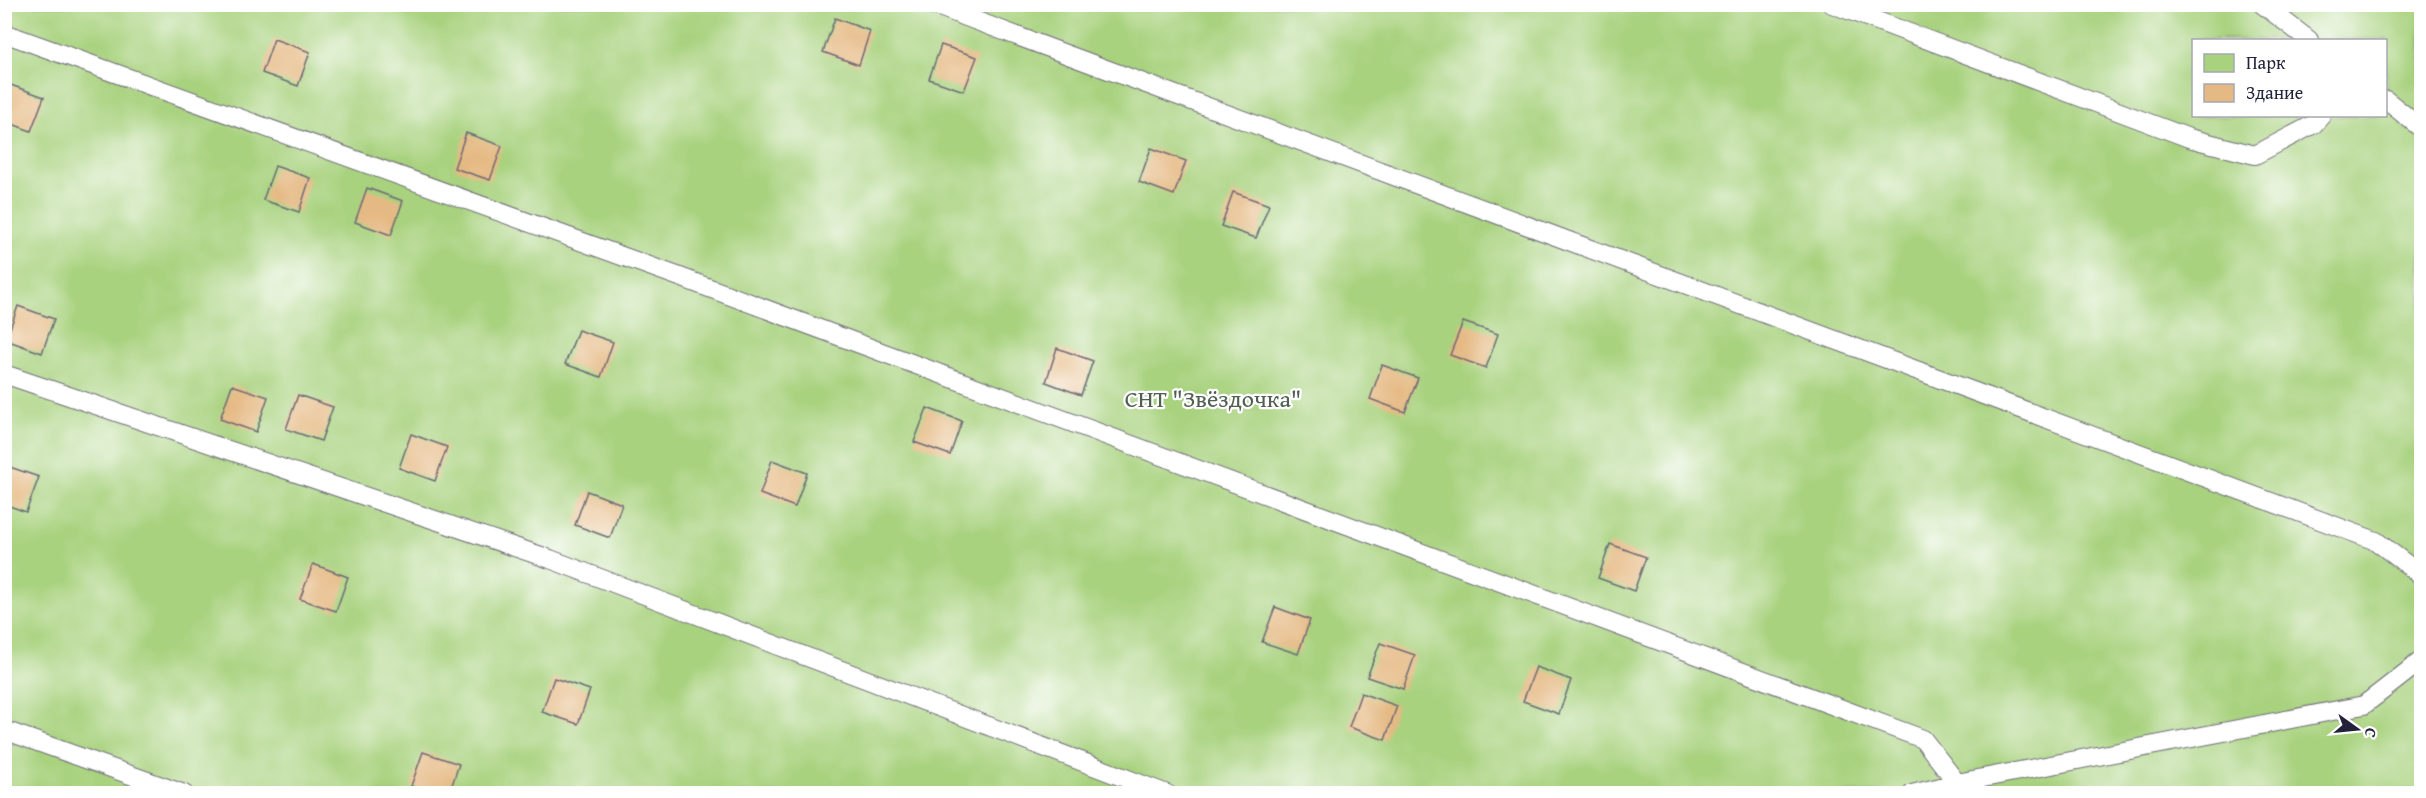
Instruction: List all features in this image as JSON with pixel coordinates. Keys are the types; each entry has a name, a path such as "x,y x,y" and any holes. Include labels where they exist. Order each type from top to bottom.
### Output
{"lane":[{"path":"931,4 2376,542 2421,576"},
{"path":"1832,4 2189,138 2255,154 2314,124 2320,117"},
{"path":"2262,4 2307,39"},
{"path":"4,33 677,276 1923,739 1957,783"},
{"path":"2387,102 2421,129"},
{"path":"4,374 550,559 1167,794"},
{"path":"1912,794 1957,783 2364,705 2421,660"},
{"path":"4,730 184,794"}],"green space":[{"name":"СНТ \"Звёздочка\"","path":"5,5 2421,5 2422,790 2414,793 5,794"}],"building":[{"path":"835,18 870,31 859,65 823,52"},
{"path":"274,39 310,52 298,86 262,73"},
{"path":"941,45 977,57 964,91 929,79"},
{"path":"8,84 44,97 31,131 4,121 4,94"},
{"path":"466,133 502,146 490,180 454,168"},
{"path":"1151,148 1186,161 1174,195 1139,182"},
{"path":"275,166 310,178 299,212 263,200"},
{"path":"367,188 403,201 391,235 355,222"},
{"path":"1233,192 1269,205 1256,238 1221,226"},
{"path":"18,306 54,319 42,353 6,340"},
{"path":"1463,322 1498,334 1486,368 1450,355"},
{"path":"578,330 613,342 601,377 565,364"},
{"path":"1057,348 1093,361 1081,395 1046,382"},
{"path":"1382,365 1418,378 1405,412 1370,399"},
{"path":"232,385 268,397 256,432 220,419"},
{"path":"298,395 333,407 321,441 286,429"},
{"path":"927,408 962,421 950,455 914,442"},
{"path":"411,434 447,447 435,481 399,468"},
{"path":"772,460 807,473 795,507 760,494"},
{"path":"4,465 39,477 26,512 4,504"},
{"path":"587,491 622,504 610,538 575,525"},
{"path":"1610,544 1646,557 1634,591 1598,578"},
{"path":"313,564 348,577 336,611 300,599"},
{"path":"1275,607 1310,620 1298,654 1262,642"},
{"path":"1380,643 1415,655 1403,689 1367,677"},
{"path":"1536,667 1571,680 1559,714 1523,701"},
{"path":"554,678 590,690 578,724 542,712"},
{"path":"1361,693 1397,706 1385,740 1349,727"},
{"path":"423,752 459,764 449,794 432,794 411,786"}]}
